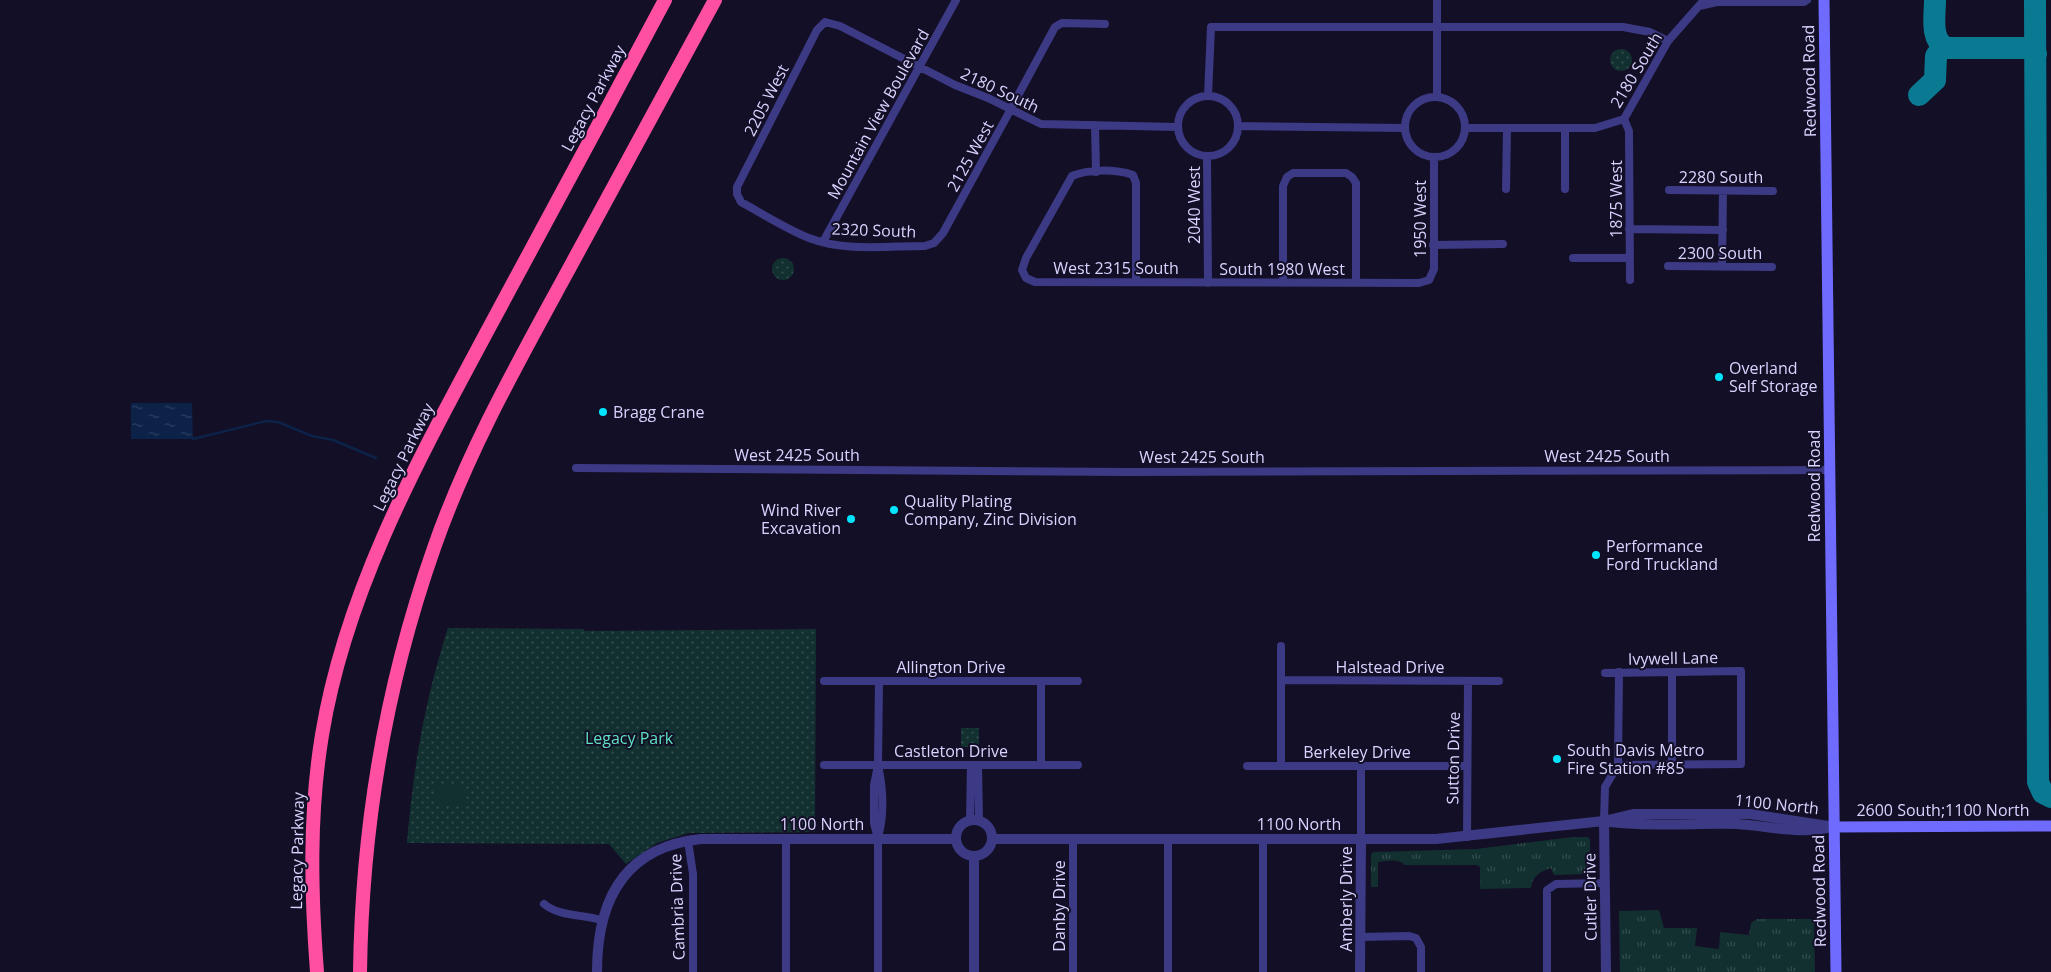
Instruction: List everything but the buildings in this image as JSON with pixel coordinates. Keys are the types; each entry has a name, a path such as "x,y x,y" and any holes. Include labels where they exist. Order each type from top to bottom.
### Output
{"highway":[{"name":"Legacy Parkway","path":"317,972 312,903 312,812 322,734 338,665 368,571 414,472 462,378 666,0"},
{"path":"360,972 364,864 375,774 403,647 434,547 454,494 498,398 715,0"}],"main road":[{"name":"Redwood Road","path":"1824,0 1836,972"},
{"name":"2600 South;1100 North","path":"1835,826 2051,826"}],"street":[{"name":"Mountain View Boulevard","path":"823,242 956,0"},
{"path":"1437,0 1437,97"},
{"name":"2180 South","path":"1465,128 1595,128 1624,119 1668,41 1691,12 1701,3 1804,2 1807,0"},
{"name":"2180 South","path":"825,22 840,26 920,68 1041,124 1177,127"},
{"name":"2205 West","path":"736,194 741,178 818,30 825,22"},
{"name":"2125 West","path":"934,244 943,233 1055,27 1062,23 1105,24"},
{"path":"1208,96 1211,27 1623,27 1650,32 1668,41"},
{"path":"1208,96 1219,98 1229,105 1236,115 1238,126 1236,138 1229,148 1219,154 1207,157 1196,154 1186,148 1180,138 1177,127 1180,115 1186,105 1196,98 1208,96"},
{"path":"1437,97 1448,100 1458,107 1464,117 1465,128 1462,140 1455,149 1445,155 1434,157 1423,154 1414,148 1408,139 1405,128 1411,109 1427,98 1437,97"},
{"name":"1875 West","path":"1624,119 1629,131 1630,280"},
{"path":"1096,126 1096,172 1122,171 1133,175 1136,183 1136,282"},
{"path":"1238,126 1405,128"},
{"path":"1506,128 1506,190"},
{"path":"1565,128 1565,189"},
{"name":"2040 West","path":"1207,157 1208,282"},
{"name":"1950 West","path":"1428,280 1433,273 1434,157"},
{"name":"West 2315 South","path":"1096,172 1081,172 1072,176 1026,258 1022,270 1026,278 1035,282 1208,282"},
{"name":"South 1980 West","path":"1283,283 1283,186 1287,176 1293,173 1346,173 1352,177 1356,184 1357,192 1356,283"},
{"name":"2280 South","path":"1669,190 1773,191"},
{"path":"1722,267 1723,191"},
{"name":"2320 South","path":"736,194 740,202 809,238 823,242 844,246 934,244"},
{"path":"1630,229 1722,230"},
{"path":"1433,245 1503,244"},
{"path":"1573,258 1630,258"},
{"name":"2300 South","path":"1668,266 1772,267"},
{"name":"South 1980 West","path":"1208,282 1419,283 1428,280"},
{"name":"West 2425 South","path":"576,468 1127,472 1829,470"},
{"path":"1280,646 1280,766"},
{"name":"Ivywell Lane","path":"1605,673 1740,671 1741,764 1672,765"},
{"path":"1604,821 1604,787 1618,765 1618,672"},
{"path":"1618,765 1672,765 1672,672"},
{"name":"Halstead Drive","path":"1280,680 1498,681"},
{"name":"Sutton Drive","path":"1467,837 1468,680"},
{"name":"Allington Drive","path":"824,681 1078,681"},
{"path":"878,972 878,839 874,823 874,785 878,765 879,681"},
{"path":"1040,765 1041,681"},
{"name":"Castleton Drive","path":"824,765 1078,765"},
{"path":"974,765 974,820"},
{"name":"Berkeley Drive","path":"1247,766 1467,766"},
{"name":"Amberly Drive","path":"1360,972 1361,766"},
{"name":"1100 North","path":"993,839 1361,839 1467,837 1604,821 1633,814 1739,813 1835,826"},
{"path":"974,820 991,830 993,839 987,852 974,857 961,852 956,839 960,827 974,820"},
{"name":"Cutler Drive","path":"1604,821 1606,972"},
{"path":"786,839 786,972"},
{"name":"1100 North","path":"597,972 601,920 607,902 617,885 635,865 662,849 688,840 956,839"},
{"name":"Danby Drive","path":"1073,839 1073,972"},
{"path":"1168,839 1168,972"},
{"path":"1263,839 1263,972"},
{"name":"Cambria Drive","path":"688,840 693,874 693,972"},
{"path":"974,857 974,972"},
{"path":"1547,972 1546,896 1549,888 1556,884 1605,883"},
{"path":"544,904 556,912 582,915 601,920"},
{"path":"1360,937 1410,936 1416,938 1421,947 1422,972"}],"green space":[{"path":"1621,49 1629,52 1632,60 1629,68 1621,71 1613,68 1610,60 1613,52"},
{"path":"783,258 791,261 794,269 791,277 783,280 775,277 772,269 775,261"},
{"name":"Legacy Park","path":"448,628 584,629 584,631 816,629 815,832 689,833 657,843 626,864 609,844 407,843 421,734"},
{"path":"961,728 979,728 979,747 961,747"},
{"path":"434,786 466,786 466,806 434,806"},
{"path":"1573,837 1588,837 1590,840 1590,871 1586,874 1554,875 1551,868 1533,880 1531,888 1480,889 1480,867 1477,865 1405,865 1393,860 1378,862 1378,887 1371,887 1371,854 1374,852 1476,849"},
{"path":"1659,910 1664,928 1697,928 1695,946 1719,949 1720,932 1749,935 1751,923 1757,919 1814,919 1815,972 1620,972 1619,911"}],"water":[{"path":"131,403 192,403 193,439 131,439"}],"waterway":[{"path":"193,439 266,421 278,422 312,436 333,440 376,458"}],"taxiway":[{"path":"1935,0 1935,33 1940,43 1945,47"},
{"path":"2035,0 2038,782 2043,793 2051,797"},
{"path":"1919,95 1935,80 1936,56 1942,48 2029,48 2036,54"}],"place":[{"name":"Overland Self Storage","path":"1719,377"},
{"name":"Bragg Crane","path":"603,412"},
{"name":"Quality Plating Company, Zinc Division","path":"894,510"},
{"name":"Wind River Excavation","path":"851,519"},
{"name":"Performance Ford Truckland","path":"1596,555"},
{"name":"South Davis Metro Fire Station #85","path":"1557,759"}]}
